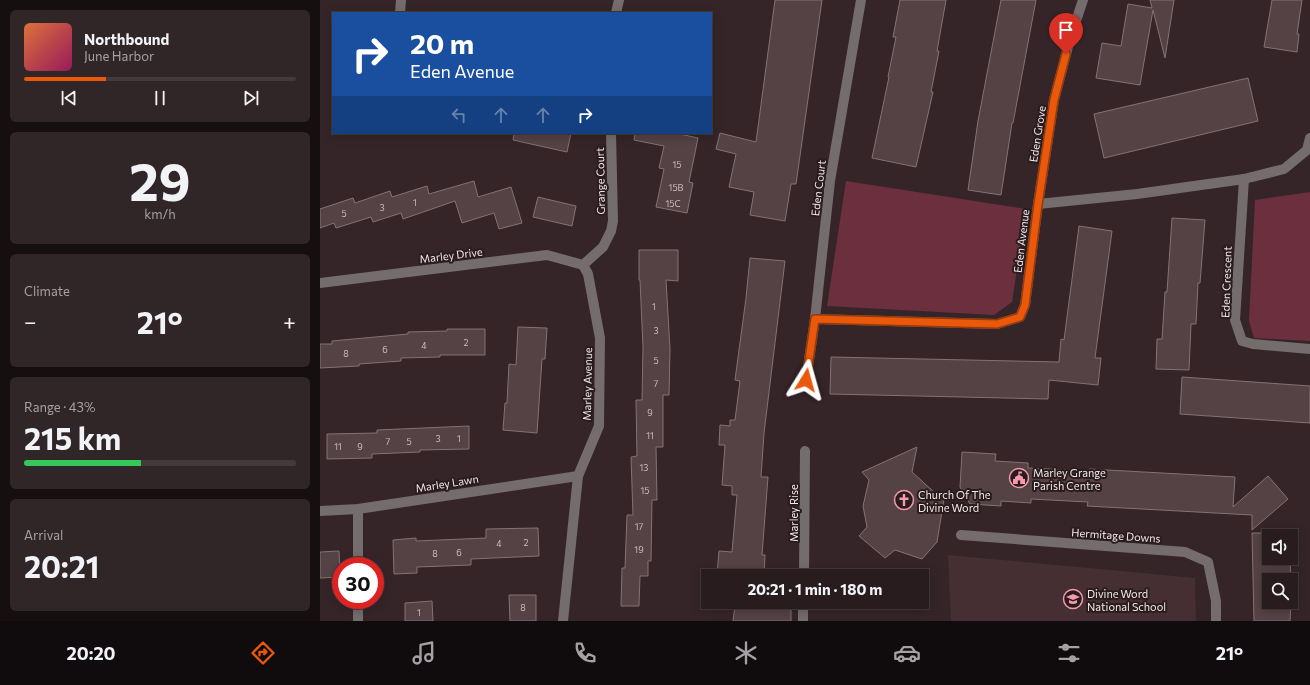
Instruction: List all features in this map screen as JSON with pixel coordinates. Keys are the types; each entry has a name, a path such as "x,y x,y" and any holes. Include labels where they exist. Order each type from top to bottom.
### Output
{"street":[{"path":"400,12 401,0"},
{"path":"616,12 619,0"},
{"name":"Eden Court","path":"806,380 815,319 830,181 861,0"},
{"name":"Eden Grove","path":"1038,204 1054,100 1070,39 1083,0"},
{"name":"Grange Court","path":"583,265 603,247 611,231 613,220 611,134"},
{"name":"Eden Avenue","path":"815,319 997,324 1020,317 1025,305 1038,204 1137,194 1244,179 1284,168 1309,142"},
{"name":"Eden Crescent","path":"1244,179 1235,320 1242,341 1253,344 1310,349"},
{"name":"Marley Drive","path":"320,283 547,255 583,265"},
{"name":"Marley Avenue","path":"563,621 578,476 599,426 600,338 588,274 583,265"},
{"name":"Marley Rise","path":"804,569 805,451"},
{"name":"Marley Lawn","path":"320,511 358,509 578,476"},
{"path":"358,509 358,557"},
{"name":"Hermitage Downs","path":"961,535 1185,552 1208,562 1216,601 1216,621"},
{"path":"358,609 358,621"},
{"path":"803,609 803,621"}],"shaded area":[{"path":"846,181 1026,209 1012,302 994,315 827,306"},
{"path":"1310,192 1310,341 1254,338 1249,321 1255,200"},
{"name":"Divine Word National School","path":"948,555 1195,578 1196,621 951,621"}],"building":[{"path":"775,0 822,0 796,184 791,184 785,221 750,215 754,192 729,187 736,154 716,149 720,133 756,142"},
{"path":"900,0 946,0 937,51 939,51 931,92 933,92 916,167 872,158 889,77 896,37 893,37"},
{"path":"1001,0 1036,0 1012,123 1001,195 968,190 978,121"},
{"path":"1150,0 1174,0 1165,58 1153,10 1140,85 1096,78 1102,43 1121,46 1128,4 1152,8"},
{"path":"1272,0 1302,0 1297,34 1299,34 1297,52 1264,47"},
{"path":"1248,78 1258,121 1104,158 1094,114"},
{"path":"514,134 571,134 567,152 513,140"},
{"path":"635,134 680,134 698,138 689,182 693,183 687,213 656,207 664,169 659,168 664,146 634,140"},
{"path":"474,181 478,197 511,187 522,223 499,229 494,213 462,223 455,201 403,219 401,213 373,222 371,217 336,228 334,223 320,228 320,209 353,198 355,203 390,191 392,197 427,186 429,194"},
{"path":"538,197 576,206 572,226 533,217"},
{"path":"1172,218 1205,220 1200,283 1198,283 1196,324 1191,324 1189,370 1156,369 1157,339 1162,339 1165,292 1167,292"},
{"path":"1079,226 1112,231 1095,358 1101,358 1098,385 1049,380 1048,399 830,394 831,357 1059,362 1061,339 1064,340"},
{"path":"639,250 678,250 678,281 666,280 670,349 669,395 663,395 663,447 656,447 657,500 652,500 651,561 648,561 648,576 640,576 639,606 621,606 622,568 625,568 627,515 633,515 631,457 637,456 636,400 642,400 643,348 639,280"},
{"path":"750,258 785,261 764,433 761,477 768,477 762,555 765,555 764,569 717,569 719,551 732,552 737,495 732,495 732,486 722,485 725,445 719,445 720,425 730,426 730,420 735,420 740,381 735,380"},
{"path":"518,327 547,328 545,359 542,359 537,433 503,430 505,403 507,403 509,364 516,365"},
{"path":"447,329 485,329 485,355 440,355 440,357 401,358 401,361 359,364 359,366 320,368 320,344 332,344 332,341 408,334 408,332 447,331"},
{"path":"1182,377 1310,386 1310,423 1180,414"},
{"path":"469,426 469,449 420,450 420,452 372,454 372,458 327,459 327,434 377,433 377,430"},
{"name":"Church Of The Divine Word","path":"917,447 912,472 935,493 945,493 937,542 922,559 895,550 885,558 859,536 867,527 863,506 869,480 862,472"},
{"path":"962,452 996,454 995,461 1028,463 1028,468 1089,471 1089,469 1235,477 1233,507 1268,476 1288,499 1252,530 1252,515 1087,506 1088,502 1031,499 1031,503 1001,501 1001,506 970,504 960,487"},
{"path":"538,528 539,556 471,559 471,565 417,567 417,573 394,574 393,540 416,538 416,541 486,538 486,529"},
{"path":"1252,533 1262,533 1262,565 1290,565 1291,573 1262,573 1262,609 1291,609 1290,621 1254,621"},
{"path":"339,551 339,557 332,557 332,577 320,578 320,552"},
{"path":"509,595 536,595 536,621 510,621"},
{"path":"432,601 433,621 405,621 405,603"},
{"path":"734,609 791,609 791,621 733,621"}],"place":[{"name":"Marley Grange Parish Centre","path":"1019,478"},
{"name":"Church Of The Divine Word","path":"904,500"},
{"name":"Divine Word National School","path":"1073,599"}],"route":[{"path":"806,380 815,319 997,324 1020,317 1025,305 1038,204 1054,100 1066,54"}]}
